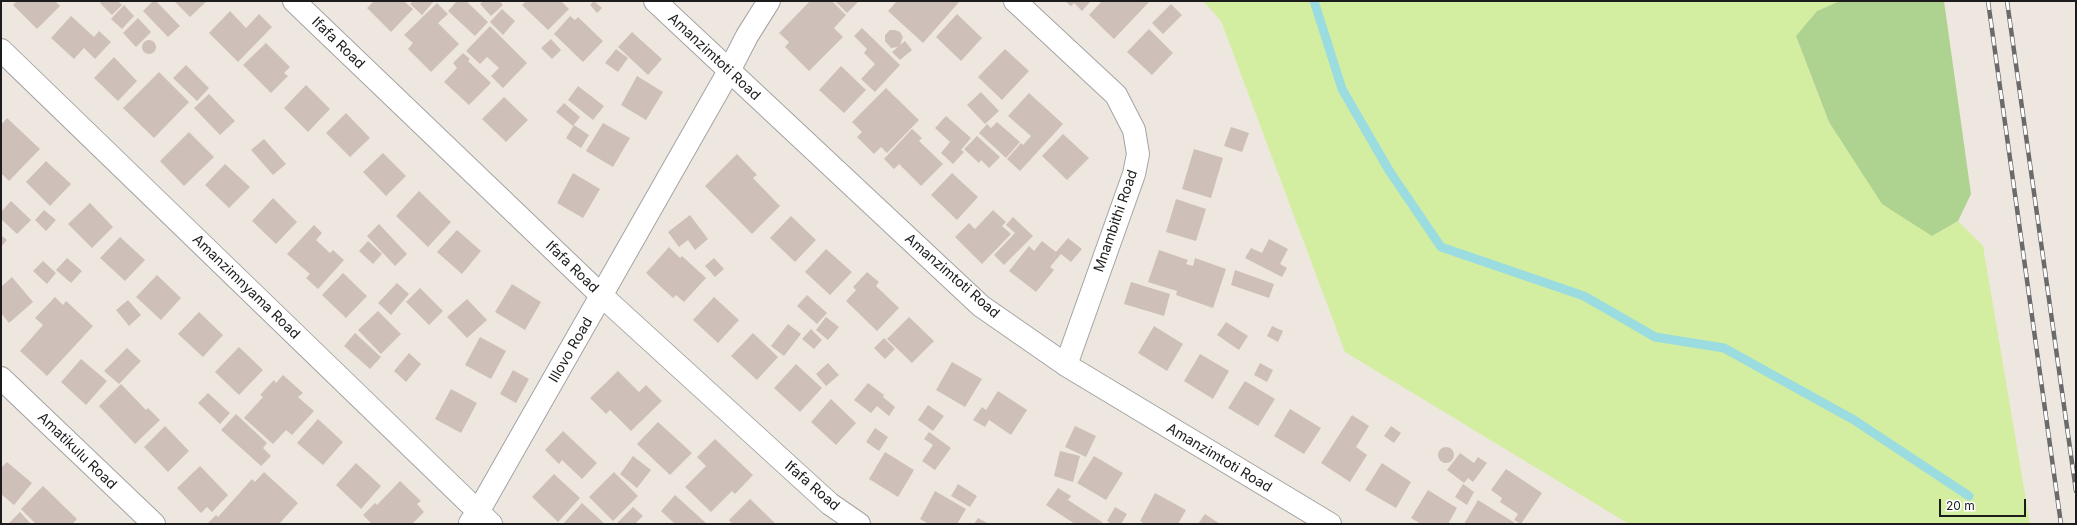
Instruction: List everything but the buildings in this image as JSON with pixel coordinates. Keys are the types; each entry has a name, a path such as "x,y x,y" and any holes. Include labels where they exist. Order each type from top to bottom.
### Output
{"street":[{"name":"Ifafa Road","path":"294,1 602,296 830,504 859,524"},
{"name":"Amanzimtoti Road","path":"655,1 981,306 1066,365 1330,524"},
{"path":"729,71 747,36 769,1"},
{"name":"Mnambithi Road","path":"1015,1 1116,95 1134,130 1138,154 1134,174 1066,365"},
{"name":"Amanzimnyama Road","path":"1,50 480,520"},
{"name":"Illovo Road","path":"480,520 602,296 729,71"},
{"name":"Amatikulu Road","path":"1,378 154,524"}],"green space":[{"path":"1203,1 1840,1 1817,11 1796,36 1829,122 1932,236 1958,221 1983,246 2030,524 1629,524 1345,352 1221,21"},
{"path":"1840,1 1944,1 1971,194 1958,221 1932,236 1882,204 1829,122 1796,36 1817,11"}],"waterway":[{"path":"1314,1 1342,89 1390,172 1441,247 1584,296 1655,337 1724,348 1854,420 1969,496"}],"railway":[{"path":"1988,1 2061,524"},
{"path":"2007,1 2076,491"}]}
